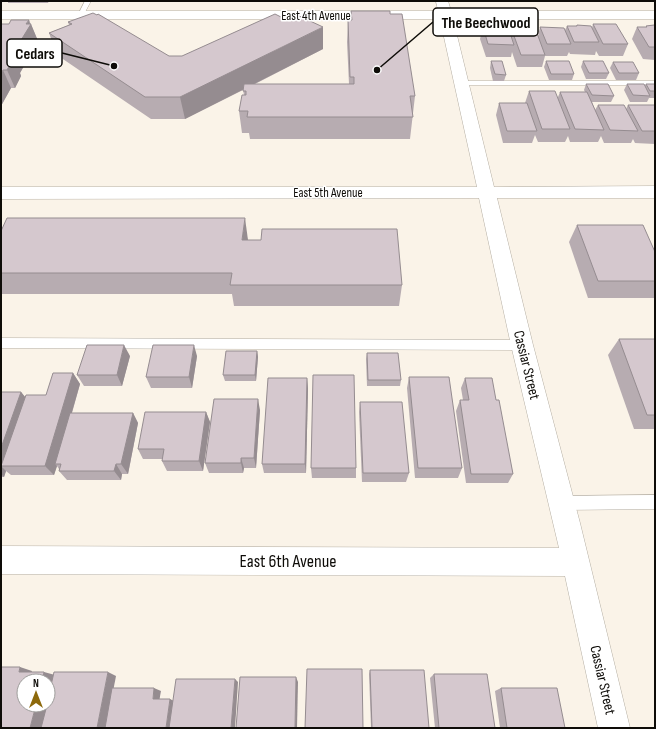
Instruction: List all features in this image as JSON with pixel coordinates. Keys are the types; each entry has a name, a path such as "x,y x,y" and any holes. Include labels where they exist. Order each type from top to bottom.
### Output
{"street":[{"name":"East 4th Avenue","path":"1,15 81,15 444,8 655,15"},
{"name":"Cassiar Street","path":"444,8 460,84 522,346 576,562 614,728"},
{"name":"East 5th Avenue","path":"1,193 655,192"},
{"name":"East 6th Avenue","path":"1,560 576,562"}],"lane":[{"path":"81,15 88,1"},
{"path":"460,84 655,83"},
{"path":"1,343 522,346"},
{"path":"561,503 655,502"}],"building":[{"path":"351,11 390,11 390,14 402,14 415,96 410,96 413,117 247,117 248,111 239,111 242,95 246,95 246,91 243,91 244,84 354,84 354,77 350,77 348,20 352,20"},
{"path":"93,13 98,14 169,56 182,56 275,14 285,19 295,14 323,27 180,97 145,97 49,33 72,24 68,22"},
{"path":"11,20 29,20 26,24 31,24 10,58 14,58 7,70 3,70 1,74 1,24 9,24"},
{"path":"593,24 616,24 628,44 603,44"},
{"path":"510,25 534,25 545,55 521,55"},
{"path":"655,25 655,47 649,47 637,27"},
{"path":"567,26 591,26 599,42 574,42"},
{"path":"483,27 508,27 514,45 488,44"},
{"path":"540,27 564,28 571,44 547,44"},
{"path":"491,61 502,61 506,75 495,74"},
{"path":"546,61 569,61 574,74 551,74"},
{"path":"583,61 603,61 609,73 589,73"},
{"path":"613,62 633,62 639,73 619,73"},
{"path":"586,84 608,84 614,96 592,95"},
{"path":"627,84 644,84 650,96 633,95"},
{"path":"646,84 655,84 655,91 650,91"},
{"path":"529,91 555,91 570,129 542,129"},
{"path":"560,92 587,92 604,130 575,129"},
{"path":"499,103 527,103 537,131 507,131"},
{"path":"598,105 624,105 638,131 610,130"},
{"path":"628,105 655,105 655,131 642,131"},
{"path":"7,218 245,218 242,240 261,240 262,229 397,229 402,285 230,285 232,273 1,273 1,231"},
{"path":"577,225 643,225 655,252 655,281 598,281"},
{"path":"619,339 655,339 655,415 647,415"},
{"path":"87,345 124,345 117,375 77,375"},
{"path":"153,345 194,345 189,377 146,377"},
{"path":"226,351 257,351 255,375 223,375"},
{"path":"367,353 398,353 401,380 368,380"},
{"path":"53,373 73,373 45,466 1,466 26,395 46,395"},
{"path":"313,375 354,375 356,468 311,468"},
{"path":"409,377 449,377 462,468 418,468"},
{"path":"268,378 307,378 305,464 262,464"},
{"path":"465,378 492,378 496,400 499,400 513,474 471,474 460,400 469,400"},
{"path":"1,392 21,392 1,448"},
{"path":"214,399 258,399 254,458 241,458 241,463 205,463"},
{"path":"360,402 402,402 409,473 363,473"},
{"path":"145,412 206,412 199,461 162,461 164,449 138,449"},
{"path":"70,413 133,413 121,464 116,464 114,471 59,471 61,464 55,464"},
{"path":"1,667 20,667 19,672 44,672 16,673 16,713 34,713 30,728 1,728"},
{"path":"307,669 362,669 363,728 305,728"},
{"path":"370,670 424,670 429,728 372,728"},
{"path":"108,672 97,728 41,728 45,713 56,713 56,673 54,673"},
{"path":"434,674 487,674 495,728 439,728"},
{"path":"240,677 296,677 295,728 236,728"},
{"path":"176,679 235,679 231,728 169,728"},
{"path":"112,688 154,688 153,699 170,699 166,728 105,728"},
{"path":"501,688 557,688 565,728 507,728"}],"place":[{"name":"Cedars","path":"114,66"},
{"name":"The Beechwood","path":"377,70"}]}
